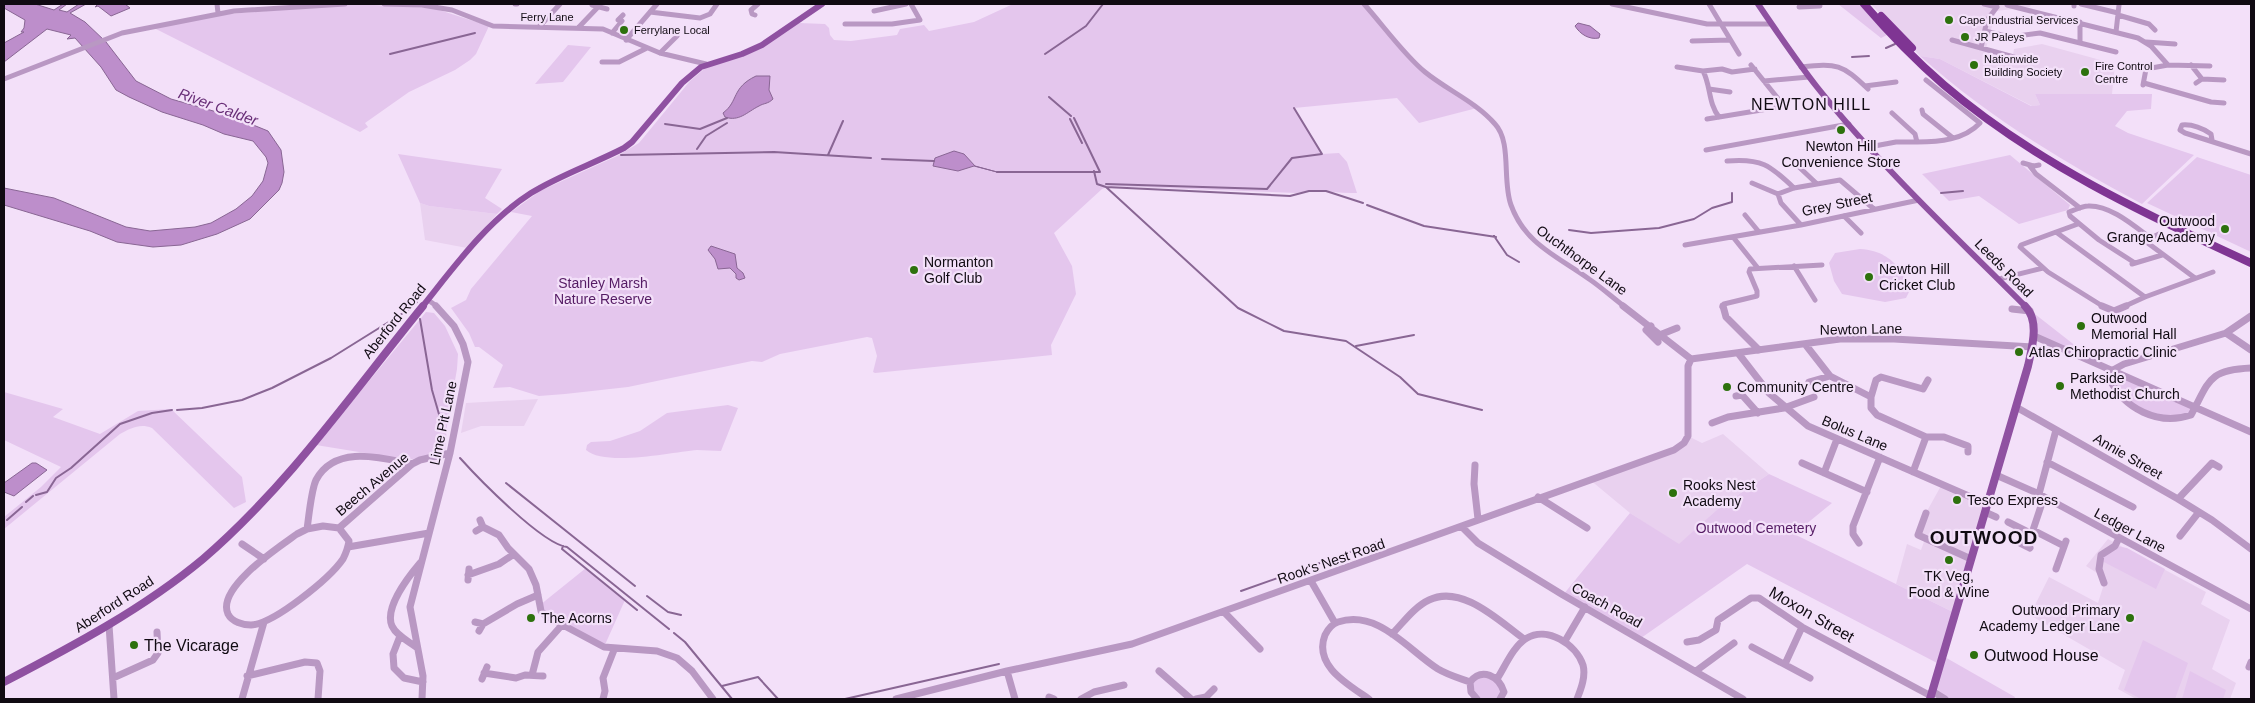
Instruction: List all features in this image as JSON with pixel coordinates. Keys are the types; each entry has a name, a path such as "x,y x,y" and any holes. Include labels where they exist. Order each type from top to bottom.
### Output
{"highway":[{"path":"1864,4 1889,34 1939,80 2018,139 2137,208 2251,263"},
{"path":"1872,4 1898,33 1946,79 2017,131 2080,170 2142,204 2251,257"}],"main road":[{"name":"Aberford Road","path":"4,682 109,625 181,576 227,536 262,501 428,300 505,213 539,188 624,148 632,142 682,83 706,64 742,54 762,45 822,4"},
{"name":"Leeds Road","path":"1758,4 1801,67 1869,147 2030,312 2034,325 2033,347 1931,695"}],"street":[{"path":"217,4 218,14"},
{"path":"4,79 107,38 218,14 279,7 345,4"},
{"name":"Ferry Lane","path":"384,4 436,5 463,13 493,26 603,29 660,53 706,64"},
{"path":"539,27 560,4"},
{"path":"626,40 657,4"},
{"path":"650,12 669,16 705,17 710,14 717,4"},
{"path":"752,15 751,10 758,4"},
{"path":"874,11 906,4"},
{"path":"847,26 892,24 920,20 910,4"},
{"name":"Ouchthorpe Lane","path":"1364,4 1424,71 1484,113 1497,125 1504,142 1509,199 1529,237 1542,249 1582,274 1662,334 1691,359"},
{"path":"1612,4 1707,24 1770,24"},
{"path":"1709,4 1739,54"},
{"path":"1801,6 1820,6 1818,4"},
{"path":"1984,4 1997,7"},
{"path":"1984,4 1991,10"},
{"path":"1981,48 1991,10 2007,4 2080,22 2145,42 2175,44"},
{"path":"2033,10 2035,4"},
{"path":"2081,4 2149,24 2157,24"},
{"path":"592,5 607,9"},
{"path":"2116,32 2119,5"},
{"path":"579,27 599,6"},
{"path":"612,33 622,21 618,20 623,15"},
{"path":"2080,22 2080,43"},
{"path":"2149,24 2155,30"},
{"path":"1985,31 2010,37 2039,30 2105,52 2116,52"},
{"path":"660,53 678,35"},
{"path":"2160,37 2165,42"},
{"path":"1692,41 1730,40"},
{"path":"1952,40 2021,59 2033,59"},
{"path":"2145,42 2168,64"},
{"path":"601,62 620,62 647,48"},
{"path":"1801,67 1836,64 1846,68 1866,87 1896,82"},
{"path":"2210,66 2168,64 2146,69 2143,84 2212,104 2224,103"},
{"path":"2191,65 2202,79"},
{"path":"1677,67 1703,71 1722,69 1732,72 1753,67 1780,101 1780,107 1707,119"},
{"path":"1703,71 1708,81 1710,106 1719,117"},
{"path":"1764,81 1809,77"},
{"path":"2196,83 2202,79 2224,80"},
{"path":"1869,147 1896,142 1932,143 1953,138 1974,129 1980,123 1926,80"},
{"path":"1709,89 1731,92"},
{"path":"1922,110 1923,114 1953,138"},
{"path":"1892,113 1915,134 1917,142"},
{"path":"1706,150 1850,124"},
{"path":"2212,140 2209,131 2186,124 2182,125 2180,130 2251,154"},
{"path":"1727,161 1747,158 1764,162 1794,188"},
{"path":"2023,163 2039,165"},
{"path":"2029,165 2036,174 2080,208"},
{"path":"1799,167 1816,184"},
{"path":"1752,183 1778,194 1794,188 1840,180 1874,210"},
{"path":"1778,194 1781,203 1801,225"},
{"name":"Grey Street","path":"1685,245 1801,225 1919,200"},
{"path":"2149,237 2118,216 2090,206 2069,212 2070,216 2078,224 2133,264 2162,255"},
{"path":"1739,217 1747,215 1759,232"},
{"path":"1844,216 1861,233"},
{"path":"2078,224 2021,245 2023,250 2044,268 2109,310 2114,311 2145,297 2213,272"},
{"path":"2056,232 2145,297"},
{"path":"2161,233 2149,237 2145,241 2195,278"},
{"path":"1733,237 1757,268"},
{"path":"1759,350 1726,317 1722,307 1728,301 1757,296 1758,291 1749,272 1750,269 1822,264"},
{"path":"1794,266 1815,300"},
{"path":"1999,279 2044,268"},
{"name":"Lime Pit Lane","path":"422,699 423,682 410,621 410,607 450,453 468,362 459,335 442,310 428,300"},
{"path":"2012,309 2030,312"},
{"path":"2251,316 2226,333 2124,364 2113,370 2109,378 2112,387 2129,404 2142,412 2158,417 2184,419 2191,415 2196,408 2203,389 2211,377 2224,371 2251,368"},
{"path":"1651,326 1646,330 1658,342"},
{"path":"1662,334 1677,328"},
{"path":"2226,333 2251,350"},
{"path":"2034,336 2251,432"},
{"name":"Newton Lane","path":"1691,359 1840,339 1894,339 2033,347"},
{"path":"1806,344 1830,376 1871,397"},
{"name":"Bolus Lane","path":"1738,353 1757,380 1784,408 1808,426 1913,472 1986,508 1996,517"},
{"name":"Rook's Nest Road","path":"896,699 1007,671 1132,644 1462,527 1478,519 1680,446 1688,436 1688,366 1691,359"},
{"path":"1809,382 1830,376"},
{"path":"1928,380 1923,389 1881,377 1876,380 1871,397 1871,408 1877,415 1926,437 1944,437 1968,446 1968,452"},
{"path":"1736,396 1742,395 1758,413"},
{"path":"1712,423 1728,418 1784,408 1814,397"},
{"name":"Annie Street","path":"2016,407 2178,499 2251,549"},
{"path":"2056,430 2047,462 2033,530 2065,544 2056,569"},
{"path":"1913,472 1926,437"},
{"path":"1824,473 1837,439"},
{"name":"Beech Avenue","path":"339,528 412,464 420,460 450,453"},
{"path":"307,529 316,480 320,473 335,461 358,455 412,464"},
{"path":"1859,543 1854,534 1853,526 1880,457"},
{"path":"1802,462 1867,492"},
{"path":"2047,462 2133,507"},
{"path":"2178,499 2212,463 2219,467"},
{"path":"1475,465 1474,484 1478,519"},
{"name":"Ledger Lane","path":"1996,475 2041,496 2251,609"},
{"path":"1538,497 1587,528"},
{"path":"2180,536 2199,512"},
{"path":"1926,513 1918,535 1971,559"},
{"path":"2008,522 2026,531 2020,543 2030,548"},
{"path":"323,526 339,528 346,536 348,547 336,568 286,610 264,622 247,624 235,621 229,616 226,606 234,587 264,559 307,529 323,526"},
{"path":"480,526 499,535 529,569 534,577 541,612 604,647 614,650 648,650 675,655 693,670 713,699"},
{"name":"Coach Road","path":"1462,527 1478,543 1740,698"},
{"path":"348,547 429,533"},
{"path":"2104,583 2099,569 2101,555 2116,546 2119,538"},
{"path":"242,544 264,559"},
{"path":"468,575 499,564 514,554"},
{"name":"Lime Pit Lane","path":"400,636 392,627 390,612 413,570 421,562"},
{"path":"1311,581 1335,623"},
{"path":"479,626 504,614 518,603 538,595"},
{"path":"1392,634 1428,600 1440,595 1454,595 1467,600 1524,639"},
{"name":"Moxon Street","path":"1687,642 1699,640 1716,630 1718,620 1751,598 1766,601 1802,627 1931,695 1945,699"},
{"path":"1564,641 1585,608"},
{"path":"1224,612 1260,649"},
{"path":"1369,699 1329,669 1324,658 1323,644 1326,632 1335,623 1356,618 1366,620 1392,634 1437,668 1470,682"},
{"path":"242,699 264,622"},
{"path":"109,625 114,699"},
{"path":"532,675 538,652 562,625"},
{"path":"1785,664 1802,627"},
{"path":"113,678 153,660 158,653 157,632"},
{"path":"1498,679 1524,639 1544,635 1564,641 1575,651 1583,665 1584,674 1577,699"},
{"path":"416,647 400,636 392,654 394,669 398,676 404,679 423,682"},
{"path":"1696,671 1734,643"},
{"path":"1752,647 1810,678"},
{"path":"603,699 603,678 614,650"},
{"path":"248,676 305,662 317,663 320,671 318,699"},
{"path":"1007,671 1015,699"},
{"path":"1159,671 1191,699"},
{"path":"484,673 516,678 525,675 543,676"},
{"path":"1477,699 1471,692 1470,682 1475,675 1480,673 1492,675 1498,679 1504,692 1500,699"},
{"path":"1080,699 1096,696 1124,685"},
{"path":"1196,699 1206,697 1214,689"}],"shaded area":[{"name":"River Calder","path":"4,4 35,4 54,10 63,4 67,4 59,10 67,12 79,4 86,4 70,13 85,22 106,42 136,81 171,99 231,116 268,131 281,150 284,172 279,190 250,219 217,234 181,245 153,247 117,242 90,231 4,205 4,188 54,198 126,227 150,231 195,227 211,223 236,209 252,196 263,181 268,163 266,157 253,141 224,134 162,112 116,90 101,67 75,38 67,39 71,35 47,29 4,62 4,43 24,32 21,32 24,28 25,20 4,8"},
{"path":"95,4 125,4 130,8 111,16 98,6 95,7 97,5"},
{"path":"1871,4 2031,4 2030,7 1996,11 1986,48 2013,55 2014,49 2042,44 2115,64 2112,94 2035,94 2040,105 2032,106 1940,59 1920,56"},
{"path":"1578,23 1590,26 1600,34 1599,38 1588,37 1579,32 1575,26"},
{"path":"756,76 770,76 769,90 773,99 743,116 735,118 725,117 723,113 739,90"},
{"path":"954,151 964,154 975,166 997,172 974,166 958,171 933,166 935,158"},
{"path":"420,203 429,206 497,214 467,248 425,240"},
{"path":"711,246 735,254 737,268 743,273 745,278 739,280 736,278 736,274 730,268 718,269 715,259 708,250"},
{"path":"538,399 524,426 481,426 461,433 466,403"},
{"name":"Rooks Nest Academy","path":"1723,434 1769,474 1720,507 1679,545 1630,513 1589,479 1674,449 1688,436 1702,443"},
{"path":"32,463 36,463 47,470 14,496 4,492 4,483"},
{"path":"1942,484 1987,504 1955,613 1896,584 1907,544 1921,550 1925,539 1918,535 1926,513"},
{"name":"Outwood Primary Academy Ledger Lane","path":"2108,539 2206,592 2201,604 2230,620 2212,669 2236,683 2230,699 2136,699 2118,689 2125,670 2030,615 2049,577 2098,603 2103,587 2097,573 2086,566"}],"green space":[{"path":"355,4 433,8 489,26 476,54 470,60 455,70 409,92 365,123 368,127 360,132 154,28 229,14"},
{"name":"Normanton Golf Club","path":"1013,4 1364,4 1424,71 1477,108 1419,123 1397,98 1294,108 1322,154 1339,153 1347,162 1357,193 1312,191 1297,193 1109,186 1102,189 1054,233 1072,266 1076,294 1051,345 1052,355 875,373 873,372 877,356 872,338 867,337 780,354 762,362 752,361 628,387 539,396 510,387 493,388 503,365 479,347 475,347 469,333 451,308 466,300 471,289 532,216 511,212 540,191 617,156 639,143 690,81 710,64 743,56 799,23 825,24 829,28 830,35 834,40 851,41 897,35 900,29 924,25 929,31 974,22"},
{"path":"1838,4 1864,4 1889,34 1881,38"},
{"path":"568,45 591,47 563,82 535,84"},
{"path":"1920,56 1940,59 2031,106 2040,105 2035,94 2152,94 2151,109 2127,111 2115,126 2128,133 2194,155 2142,204 2083,172 2026,137 1972,99"},
{"path":"398,154 502,169 485,198 502,209 497,214 429,206 420,203"},
{"path":"2010,155 2070,205 2068,210 2019,224 1979,196 1949,201 1922,174"},
{"name":"Outwood Grange Academy","path":"2197,157 2251,175 2251,252 2147,203"},
{"name":"Newton Hill Cricket Club","path":"1860,249 1878,253 1892,261 1902,273 1910,290 1906,298 1885,302 1842,294 1834,281 1829,263 1835,253"},
{"path":"2031,311 2086,354 2090,360 2034,336"},
{"path":"426,312 434,313 445,326 458,354 445,452 408,460 316,445"},
{"path":"2113,370 2196,408 2184,419 2143,412 2112,387"},
{"path":"4,392 63,409 53,417 100,434 138,411 171,409 242,477 246,502 234,508 152,428 140,426 120,434 4,529 4,517 41,487 61,467 4,440"},
{"path":"728,405 738,408 721,451 697,450 623,458 595,455 586,450 587,445 591,442 610,441 640,431 667,413"},
{"name":"Outwood Cemetery","path":"1769,474 1832,503 1794,534 1955,613 1943,656 2015,697 2014,699 1945,699 1932,691 1939,664 1747,564 1641,638 1563,595 1630,513 1679,544 1720,507"},
{"path":"2115,546 2127,548 2165,569 2156,589 2100,560"},
{"path":"586,568 625,600 604,647 554,622 540,605"},
{"path":"2143,640 2188,663 2175,699 2141,699 2124,690"},
{"path":"2190,671 2226,690 2223,699 2182,699"},
{"path":"1481,673 1501,683 1500,699 1477,699 1470,682"}],"waterway":[{"path":"1045,54 1086,26 1103,4"},
{"path":"390,54 475,33"},
{"path":"1886,48 1895,44"},
{"path":"1852,57 1869,56"},
{"path":"1049,97 1071,116"},
{"path":"1106,184 1267,189 1292,158 1322,154 1294,108"},
{"path":"665,124 700,129 727,118"},
{"path":"1074,118 1100,172 1094,172"},
{"path":"1070,119 1082,143"},
{"path":"828,155 843,121"},
{"path":"697,149 706,136 727,123"},
{"path":"621,155 774,152 871,158"},
{"path":"882,159 934,161"},
{"path":"997,172 1094,172"},
{"path":"1094,172 1097,184 1106,187"},
{"path":"1106,187 1290,196 1309,191 1326,191 1363,203"},
{"path":"1106,187 1238,308 1284,331 1346,341 1400,377 1418,394 1482,410"},
{"path":"1941,193 1963,191"},
{"path":"1569,230 1591,233 1659,228 1694,219 1712,208 1732,202 1732,193"},
{"path":"1367,205 1424,226 1495,237"},
{"path":"1495,237 1507,255 1519,262"},
{"path":"177,410 202,408 242,400 272,388 331,358 408,310 417,302"},
{"path":"420,319 432,390 443,428"},
{"path":"1356,346 1414,335"},
{"path":"36,495 47,492 56,478 71,468 120,424 152,413 172,410"},
{"path":"460,458 527,523 542,535 567,547 669,629"},
{"path":"506,483 635,586"},
{"path":"26,502 33,496"},
{"path":"7,520 22,507"},
{"path":"1339,556 1383,540"},
{"path":"563,546 562,549 637,610"},
{"path":"1241,591 1334,558"},
{"path":"647,596 668,612 681,615"},
{"path":"674,633 685,642 732,699"},
{"path":"845,699 999,664"},
{"path":"722,686 758,677 778,699"}],"place":[{"name":"Cape Industrial Services","path":"1949,20"},
{"name":"Ferrylane Local","path":"624,30"},
{"name":"JR Paleys","path":"1965,37"},
{"name":"Nationwide Building Society","path":"1974,65"},
{"name":"Fire Control Centre","path":"2085,72"},
{"name":"Newton Hill Convenience Store","path":"1841,130"},
{"name":"Outwood Grange Academy","path":"2225,229"},
{"name":"Normanton Golf Club","path":"914,270"},
{"name":"Newton Hill Cricket Club","path":"1869,277"},
{"name":"Outwood Memorial Hall","path":"2081,326"},
{"name":"Atlas Chiropractic Clinic","path":"2019,352"},
{"name":"Parkside Methodist Church","path":"2060,386"},
{"name":"Community Centre","path":"1727,387"},
{"name":"Rooks Nest Academy","path":"1673,493"},
{"name":"Tesco Express","path":"1957,500"},
{"name":"TK Veg, Food & Wine","path":"1949,560"},
{"name":"The Acorns","path":"531,618"},
{"name":"Outwood Primary Academy Ledger Lane","path":"2130,618"},
{"name":"The Vicarage","path":"134,645"},
{"name":"Outwood House","path":"1974,655"}],"district":[{"name":"NEWTON HILL","path":"1811,104"},
{"name":"OUTWOOD","path":"1984,537"}],"park label":[{"name":"Stanley Marsh Nature Reserve","path":"603,292"}]}
